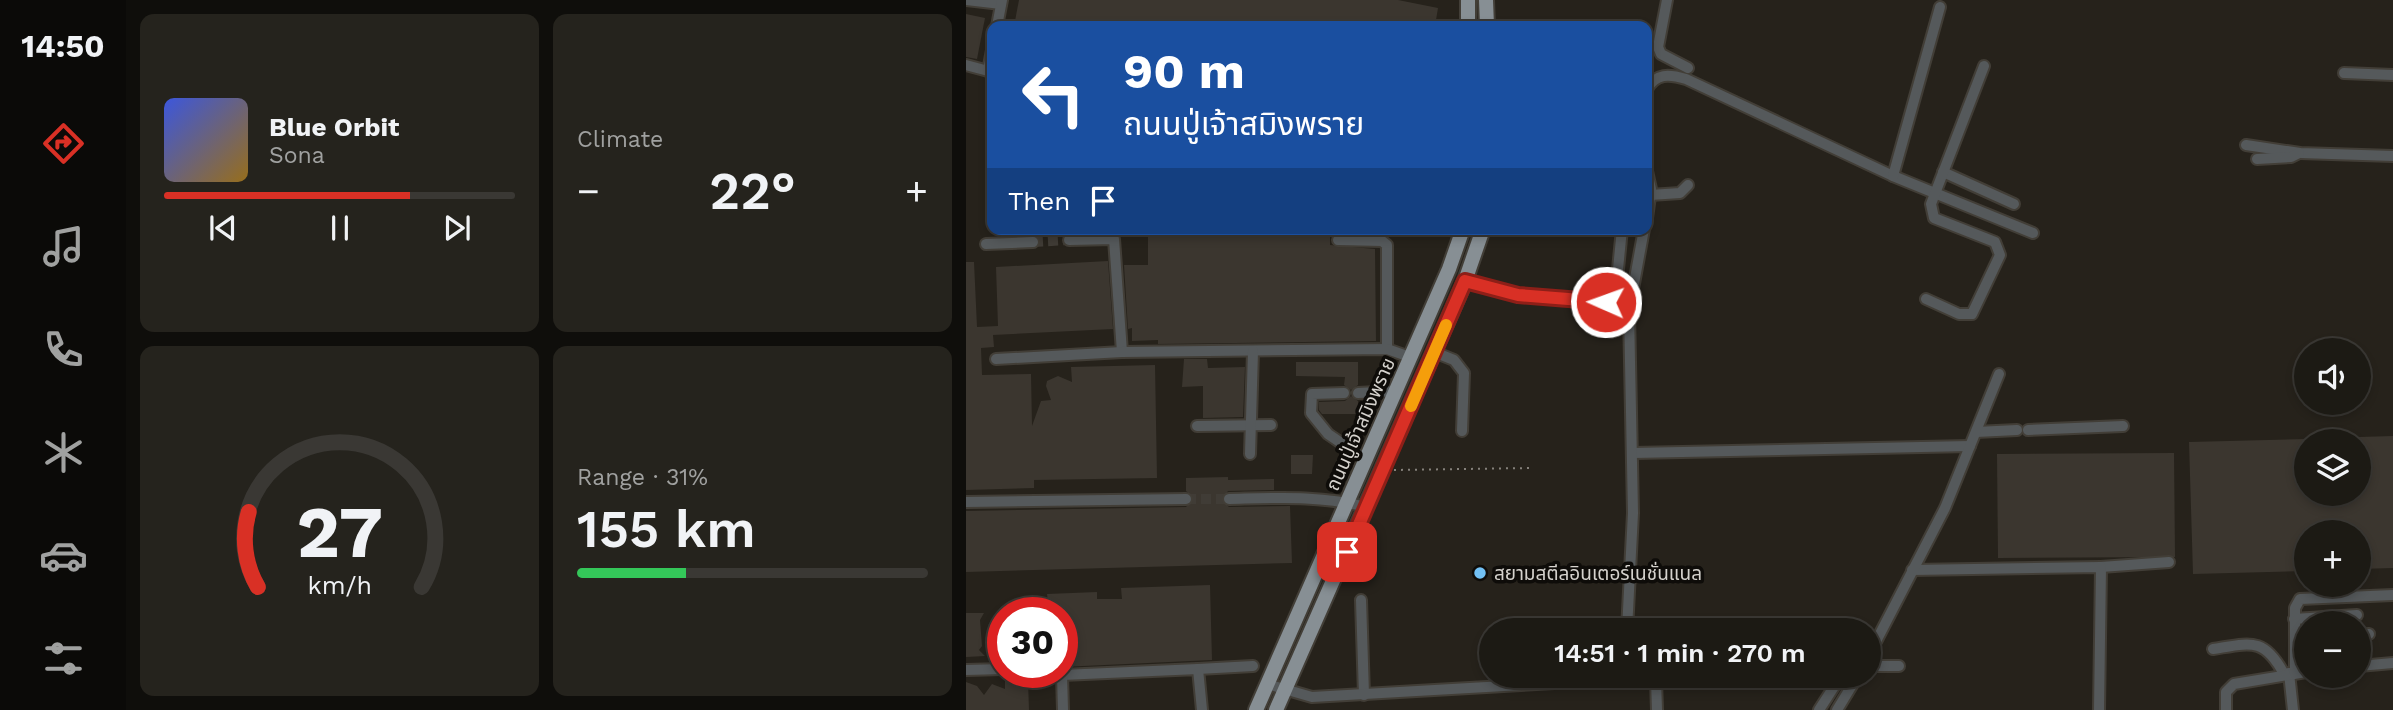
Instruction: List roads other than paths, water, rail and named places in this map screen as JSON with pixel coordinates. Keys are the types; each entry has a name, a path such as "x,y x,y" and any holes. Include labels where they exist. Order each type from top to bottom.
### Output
{"main road":[{"path":"1468,0 1468,21"},
{"path":"1486,0 1487,21"},
{"name":"ถนนปู่เจ้าสมิงพราย","path":"1256,710 1396,391 1461,235"},
{"name":"ถนนปู่เจ้าสมิงพราย","path":"1276,710 1465,281 1481,235"}],"street":[{"path":"967,0 1002,2 998,21"},
{"path":"1667,0 1658,47 1661,54 1688,68"},
{"path":"1893,176 1940,7"},
{"path":"966,65 987,70"},
{"path":"1926,299 1959,314 1972,314 2000,255 1995,242 1934,218 1931,204 1984,66"},
{"path":"2344,73 2393,75"},
{"path":"1652,82 1661,76 1686,79 1893,176 2033,233"},
{"path":"2246,145 2300,153 2393,156"},
{"path":"2257,159 2291,157 2300,153"},
{"path":"1943,172 2014,204"},
{"path":"1652,195 1680,194 1688,185"},
{"path":"1465,281 1518,295 1606,302 1617,279 1621,235"},
{"path":"1627,618 1633,453 1629,311 1643,235"},
{"path":"1069,240 1114,239 1122,352"},
{"path":"1338,240 1382,241 1387,244 1387,349"},
{"path":"986,244 1033,242"},
{"path":"996,359 1122,352 1387,349 1410,358"},
{"path":"1250,454 1253,351"},
{"path":"1434,352 1454,360 1464,373 1462,431"},
{"path":"1881,631 1945,508 1999,374"},
{"path":"1358,393 1396,391"},
{"path":"1344,393 1312,394 1311,413 1328,434 1366,460"},
{"path":"1197,425 1271,425"},
{"path":"1976,432 2123,426"},
{"path":"1633,453 1970,446"},
{"path":"966,502 1186,499"},
{"path":"1228,499 1347,502 1366,508"},
{"path":"1913,570 2101,567 2169,562"},
{"path":"2099,710 2101,567"},
{"path":"2296,611 2300,599 2393,595"},
{"path":"1361,600 1364,695"},
{"path":"2294,619 2294,673"},
{"path":"2213,649 2250,643 2266,647 2294,673"},
{"path":"2371,665 2393,663"},
{"path":"1078,674 1252,666"},
{"path":"1881,666 1899,666"},
{"path":"966,670 987,669"},
{"path":"1198,669 1202,710"},
{"path":"2226,710 2226,692 2234,684 2294,673"},
{"path":"1267,684 1312,697 1479,687"},
{"path":"1062,688 1063,710"},
{"path":"1656,688 1657,710"},
{"path":"1819,710 1833,688"},
{"path":"1837,710 1850,688"},
{"path":"2294,688 2294,710"}],"tunnel":[{"path":"1033,242 1069,240"},
{"path":"1186,499 1229,499"}],"place":[{"name":"สยามสตีลอินเตอร์เนชั่นแนล","path":"1480,573"}]}
